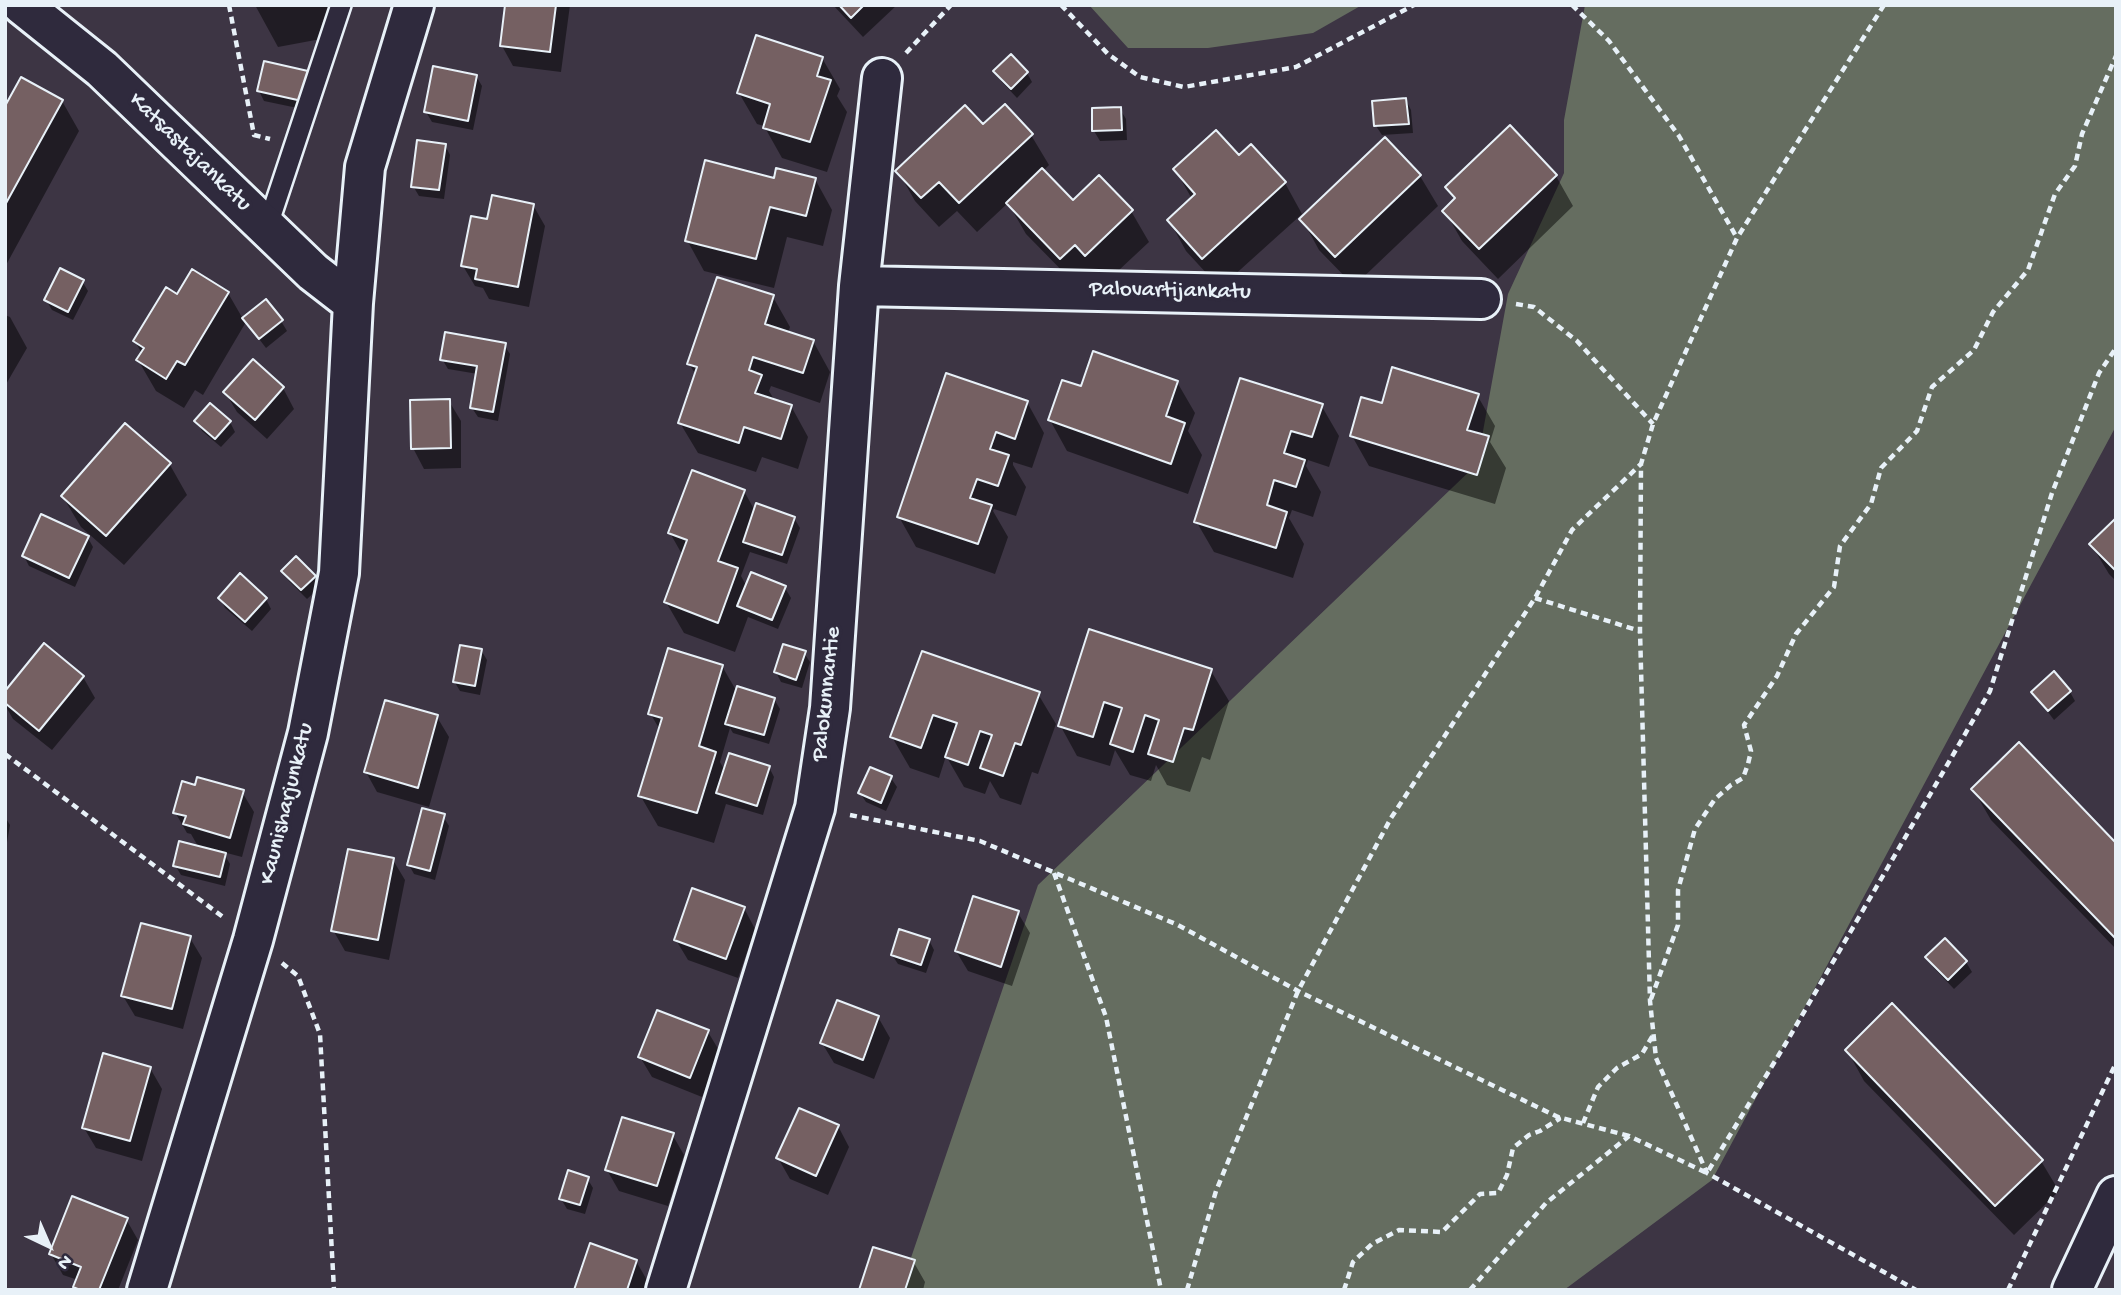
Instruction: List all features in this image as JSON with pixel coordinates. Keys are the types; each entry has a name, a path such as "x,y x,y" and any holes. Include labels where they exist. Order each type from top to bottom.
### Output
{"street":[{"name":"Katsastajankatu","path":"22,5 102,69 313,272 353,303"},
{"name":"Kaunisharjunkatu","path":"147,1290 253,940 307,733 339,573 353,303 365,167 414,5"},
{"name":"Palokunnantie","path":"666,1290 815,808 830,708 859,286 882,78"},
{"name":"Palovartijankatu","path":"859,286 1481,299"},
{"path":"2072,1290 2116,1196"}],"lane":[{"path":"267,228 341,5"}],"path":[{"path":"229,5 254,135 294,146"},
{"path":"882,78 951,5"},
{"path":"1060,5 1108,54 1140,77 1184,87 1296,67 1414,5"},
{"path":"1573,5 1609,41 1679,136 1737,238"},
{"path":"1707,1173 1656,1058 1650,1001 1640,631 1641,464 1653,424 1737,238 1884,5"},
{"path":"1650,1001 1678,925 1678,890 1695,829 1715,799 1743,778 1748,764 1751,751 1744,724 1777,676 1796,634 1834,587 1840,546 1871,504 1881,468 1917,430 1932,387 1974,349 1993,312 2028,270 2054,194 2075,166 2082,134 2116,56"},
{"path":"1481,299 1534,307 1577,341 1653,424"},
{"path":"1707,1173 1786,1043 1990,691 2052,493 2099,373 2116,348"},
{"path":"1187,1290 1216,1191 1298,991 1391,818 1535,598 1572,530 1641,464"},
{"path":"1535,598 1640,631"},
{"path":"5,754 298,976 320,1034 334,1290"},
{"path":"815,808 980,841 1178,925 1298,991 1558,1117 1629,1136 1707,1173 1916,1290"},
{"path":"1054,872 1106,1017 1161,1290"},
{"path":"1583,1123 1598,1087 1617,1068 1642,1054 1654,1035"},
{"path":"2008,1290 2116,1063"},
{"path":"1344,1290 1353,1262 1373,1244 1399,1230 1442,1232 1480,1194 1498,1193 1507,1175 1513,1148 1529,1135 1541,1131 1559,1119 1558,1117"},
{"path":"1470,1290 1546,1203 1629,1136"}],"green space":[{"path":"1089,5 1362,5 1313,33 1208,48 1128,48"},
{"path":"1585,5 2116,5 2116,426 1712,1180 1564,1290 900,1290 1038,885 1477,464 1508,294 1564,173 1564,120"}],"building":[{"path":"505,5 556,5 550,52 500,46"},
{"path":"839,5 864,5 851,18"},
{"path":"756,35 823,57 817,76 831,80 810,142 763,128 770,104 737,93"},
{"path":"1011,54 1028,72 1011,89 993,71"},
{"path":"264,61 308,71 302,101 257,91"},
{"path":"433,66 477,75 468,121 424,112"},
{"path":"21,77 63,100 5,205 5,106"},
{"path":"1406,98 1409,124 1374,126 1372,101"},
{"path":"1005,104 1033,134 959,203 939,182 921,198 895,171 965,105 983,124"},
{"path":"1121,107 1122,130 1092,131 1092,108"},
{"path":"1510,125 1557,175 1479,249 1442,211 1455,198 1445,187"},
{"path":"1216,130 1239,155 1251,144 1286,182 1202,259 1167,220 1195,194 1173,169"},
{"path":"1385,137 1421,175 1335,257 1299,219"},
{"path":"417,140 446,144 439,190 411,187"},
{"path":"705,160 774,178 776,168 816,178 806,216 770,207 756,259 685,241"},
{"path":"1042,168 1073,200 1099,175 1133,210 1085,256 1075,245 1060,259 1006,203"},
{"path":"492,195 534,204 518,287 475,279 477,269 461,266 471,216 487,219"},
{"path":"60,268 84,280 68,312 44,300"},
{"path":"192,269 229,292 185,365 177,361 166,379 136,360 144,348 133,341 166,287 177,294"},
{"path":"717,277 774,295 765,324 814,340 803,373 753,357 749,370 762,375 755,393 792,405 781,439 744,427 739,443 678,423 697,367 687,364"},
{"path":"266,299 283,320 259,339 242,318"},
{"path":"445,332 506,343 493,412 470,408 477,366 440,360"},
{"path":"1093,351 1178,381 1166,416 1185,423 1171,464 1048,420 1062,380 1081,386"},
{"path":"253,359 284,387 255,420 223,392"},
{"path":"1392,367 1479,394 1467,430 1489,436 1477,475 1350,436 1361,397 1382,403"},
{"path":"946,373 1028,401 1015,439 996,432 990,449 1009,455 998,486 977,479 970,498 992,505 978,544 897,517"},
{"path":"1240,378 1323,404 1312,437 1291,431 1284,453 1305,460 1296,487 1274,480 1267,505 1287,512 1276,548 1194,522"},
{"path":"450,399 451,448 411,449 410,400"},
{"path":"210,403 231,421 215,439 194,421"},
{"path":"125,423 171,463 106,536 61,496"},
{"path":"692,470 745,490 718,561 738,568 718,623 664,602 687,540 668,533"},
{"path":"756,503 795,517 782,555 743,542"},
{"path":"41,514 89,536 69,578 22,556"},
{"path":"2116,518 2116,571 2089,544"},
{"path":"296,556 316,576 301,590 281,571"},
{"path":"751,572 786,586 772,620 737,606"},
{"path":"240,573 267,598 245,622 218,598"},
{"path":"1089,629 1212,669 1193,730 1184,728 1173,762 1148,754 1159,720 1145,715 1133,752 1110,744 1122,708 1104,702 1093,737 1058,726"},
{"path":"44,643 84,676 39,731 5,703 5,691"},
{"path":"783,644 806,651 796,680 774,672"},
{"path":"460,645 482,649 475,686 453,682"},
{"path":"668,648 723,665 699,746 716,752 697,813 638,796 662,718 648,714"},
{"path":"922,651 1040,692 1021,745 1015,743 1003,776 980,768 992,735 980,731 968,765 945,757 957,723 933,715 921,748 890,737"},
{"path":"2054,671 2071,691 2048,711 2031,692"},
{"path":"737,686 775,698 764,735 725,724"},
{"path":"385,700 438,715 418,788 364,772"},
{"path":"2019,742 2116,843 2116,939 1971,789"},
{"path":"729,753 770,766 757,806 716,793"},
{"path":"870,767 892,776 881,803 858,793"},
{"path":"197,777 244,790 230,838 183,824 186,816 173,813 182,781 195,785"},
{"path":"422,808 445,814 430,871 407,865"},
{"path":"179,841 226,853 220,877 173,866"},
{"path":"348,849 394,858 378,940 331,931"},
{"path":"692,888 745,907 726,959 674,940"},
{"path":"973,896 1019,911 1001,967 955,951"},
{"path":"141,923 191,936 172,1009 121,996"},
{"path":"899,929 930,939 921,965 891,955"},
{"path":"1945,938 1967,961 1948,980 1925,957"},
{"path":"837,1000 879,1016 863,1060 820,1043"},
{"path":"1892,1003 2043,1160 1995,1206 1845,1050"},
{"path":"657,1010 709,1030 690,1078 638,1057"},
{"path":"103,1053 151,1067 130,1141 82,1128"},
{"path":"799,1108 839,1125 816,1176 776,1158"},
{"path":"622,1117 674,1133 657,1186 605,1170"},
{"path":"568,1170 589,1177 580,1205 559,1199"},
{"path":"72,1196 128,1218 99,1290 80,1290 73,1287 81,1267 49,1254"},
{"path":"590,1243 637,1260 627,1290 574,1290"},
{"path":"873,1247 915,1260 905,1290 859,1290"}]}
